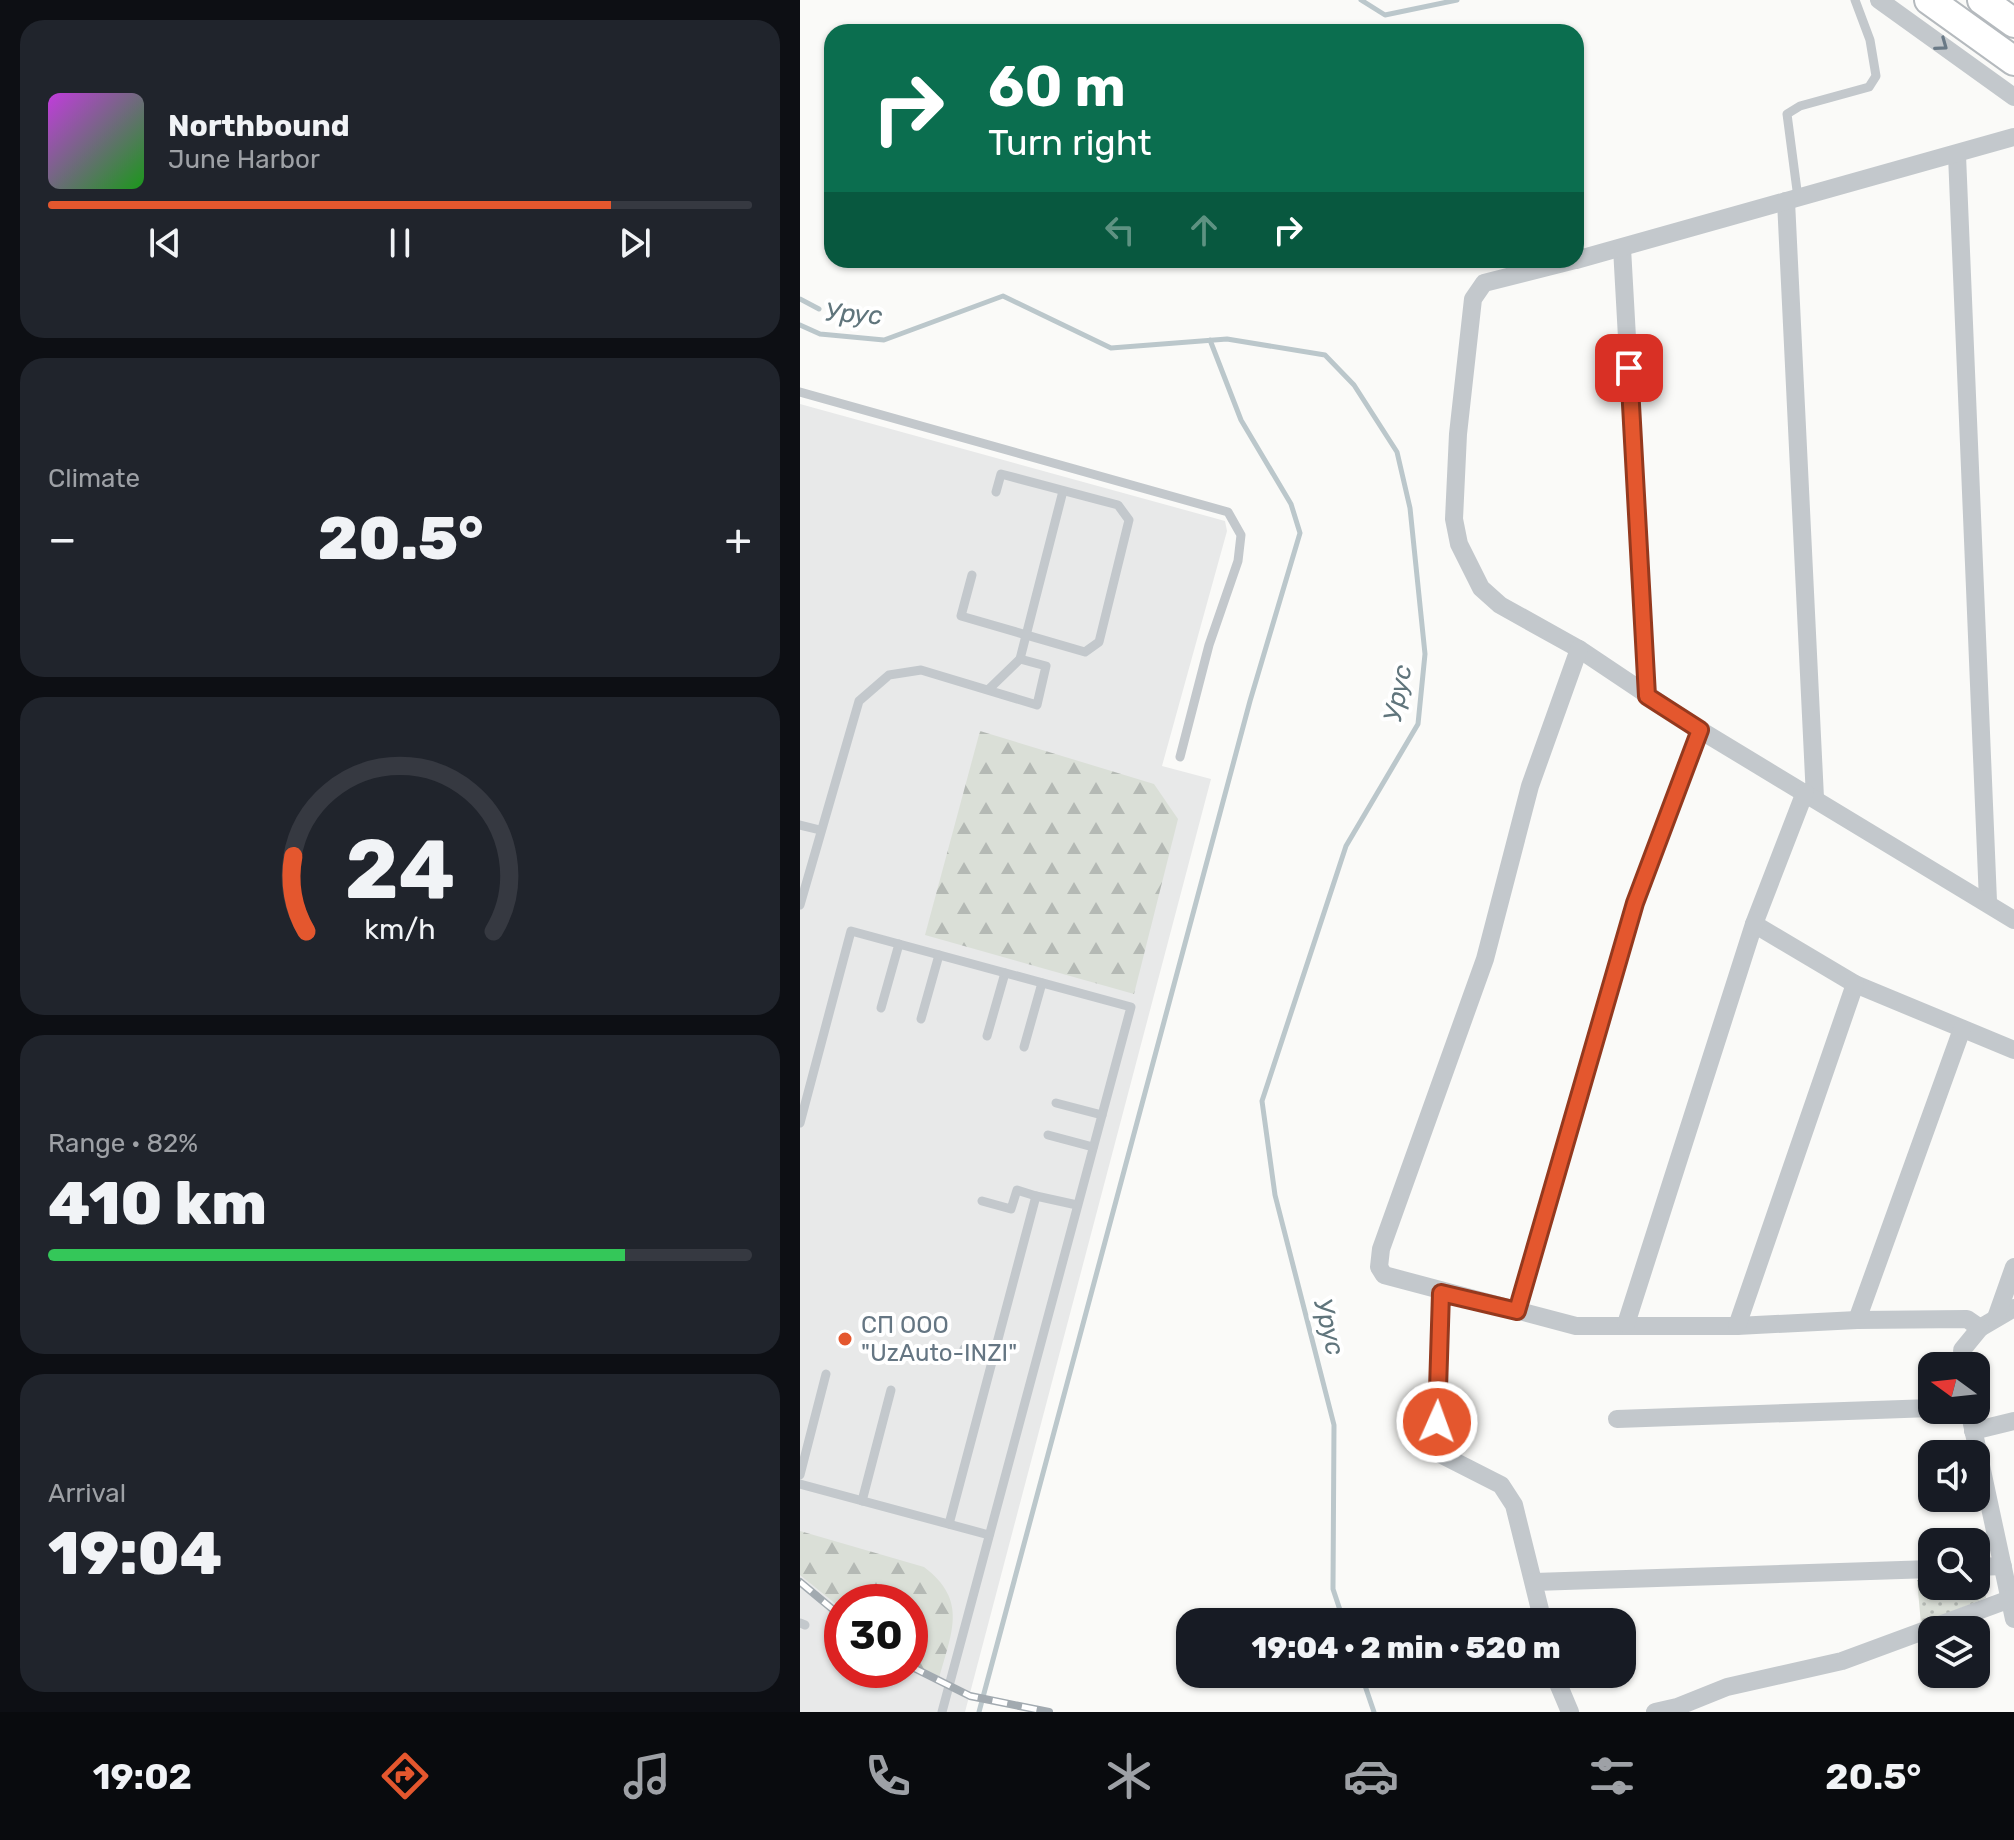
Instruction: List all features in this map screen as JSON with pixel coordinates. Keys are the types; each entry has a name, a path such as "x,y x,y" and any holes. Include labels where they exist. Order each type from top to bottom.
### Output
{"main road":[{"path":"1929,0 2014,61"},
{"path":"1982,0 2014,23"}],"street":[{"path":"1879,0 2014,97"},
{"path":"1584,258 2014,137"},
{"path":"1957,155 1988,901"},
{"path":"1626,1324 1754,924 1810,795 1792,199"},
{"path":"1622,248 1647,696"},
{"path":"1544,268 1484,283 1475,292 1458,434 1454,519 1459,544 1481,588 1500,605 1579,649 1700,730 1988,901 2014,920"},
{"path":"1579,649 1530,786 1485,959 1379,1257 1379,1267 1390,1279 1576,1326 1737,1326 1967,1319 1980,1328"},
{"path":"1517,1311 1635,903 1700,730"},
{"path":"1754,924 1855,984 2014,1050"},
{"path":"1737,1326 1855,984"},
{"path":"1857,1320 1962,1029"},
{"path":"1962,1352 1980,1328 2005,1312 2014,1267"},
{"path":"1441,1293 1437,1422 1442,1455 1501,1485 1514,1505 1540,1608"},
{"path":"1617,1419 1918,1408"},
{"path":"1973,1431 2014,1421"},
{"path":"1972,1424 2014,1619"},
{"path":"1534,1582 1918,1569"},
{"path":"1655,1712 1677,1707 1727,1687 1842,1661 2008,1582"},
{"path":"1560,1688 1570,1712"}],"lane":[{"path":"1792,199 1787,114 1800,106 1869,87 1876,76 1870,40 1855,0"},
{"path":"800,392 1209,504 1231,514 1241,535 1238,561 1209,645 1180,757"},
{"path":"972,575 961,616 1085,652 1099,642 1129,520 1118,505 1001,474 996,492"},
{"path":"988,690 1020,659 1063,491"},
{"path":"800,905 859,701 889,675 921,670 1037,705 1046,666 1020,659"},
{"path":"800,825 820,830"},
{"path":"800,1123 851,931 1131,1007 942,1712"},
{"path":"881,1008 899,944"},
{"path":"921,1019 939,955"},
{"path":"987,1036 1005,973"},
{"path":"1024,1047 1042,983"},
{"path":"1056,1103 1102,1115"},
{"path":"1048,1135 1093,1147"},
{"path":"982,1201 1011,1209 1017,1190 1077,1205"},
{"path":"949,1524 1036,1196"},
{"path":"964,1349 994,1357"},
{"path":"800,1475 826,1374"},
{"path":"862,1501 891,1390"},
{"path":"800,1484 989,1535"}],"shaded area":[{"path":"800,404 1225,521 1227,531 1162,766 1211,779 965,1712 800,1712"}],"green space":[{"path":"980,731 1154,784 1178,819 1134,994 925,935"},
{"path":"800,1531 924,1567 947,1592 952,1605 951,1632 939,1679 928,1673 928,1584 824,1584 824,1594 800,1575"},
{"path":"1919,1600 1981,1600 1941,1616 1920,1616"}],"waterway":[{"path":"1361,0 1385,15 1457,0"},
{"name":"Урус","path":"800,325 820,334 884,340 1003,296 1111,348 1227,339 1325,355 1354,385 1397,452 1410,508 1425,654 1418,724 1346,846 1262,1101 1275,1195 1334,1425 1333,1589 1339,1608"},
{"path":"800,299 819,309"},
{"path":"979,1712 1250,701 1300,533 1291,504 1241,420 1210,340"},
{"name":"Урус","path":"1366,1688 1374,1712"}],"railway":[{"path":"800,1582 824,1602"},
{"path":"928,1675 970,1696 1049,1712"}],"place":[{"name":"СП ООО \"UzAuto-INZI\"","path":"845,1339"}],"route":[{"path":"1437,1422 1441,1293 1517,1311 1635,903 1700,730 1647,696 1629,368"}]}
